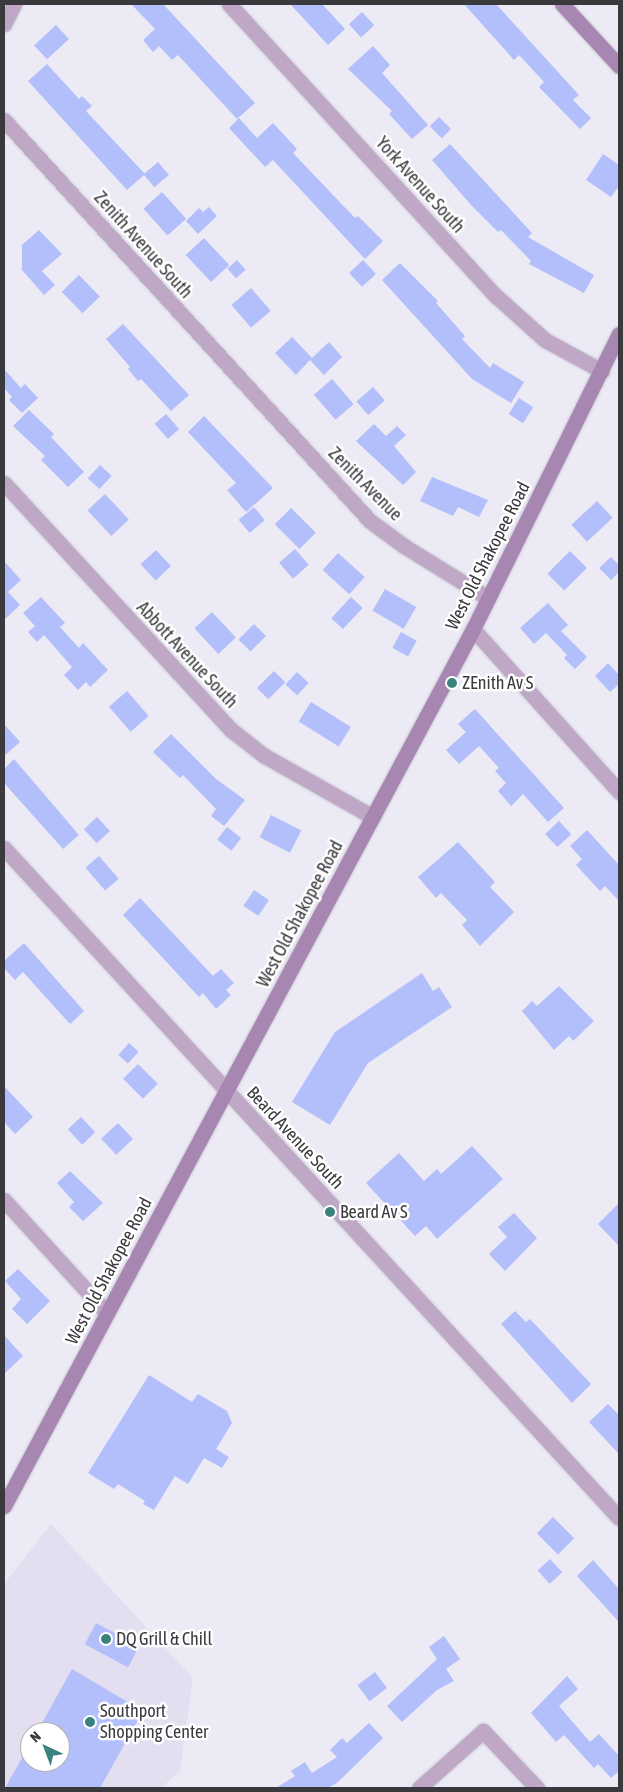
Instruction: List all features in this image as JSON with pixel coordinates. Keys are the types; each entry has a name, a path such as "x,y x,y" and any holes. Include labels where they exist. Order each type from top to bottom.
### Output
{"main road":[{"path":"562,4 619,66"},
{"name":"West Old Shakopee Road","path":"4,1506 227,1092 472,629 619,334"}],"street":[{"path":"4,24 14,4"},
{"name":"York Avenue South","path":"229,4 496,296 545,340 602,371"},
{"name":"Zenith Avenue South","path":"4,120 254,395"},
{"name":"Zenith Avenue","path":"254,395 370,521 404,546 488,598"},
{"name":"Abbott Avenue South","path":"4,483 230,729 263,755 372,817"},
{"path":"472,629 619,792"},
{"name":"Beard Avenue South","path":"4,848 619,1518"},
{"path":"4,1200 107,1313"},
{"path":"419,1788 483,1731 537,1788"}],"shaded area":[{"path":"51,1524 193,1678 180,1771 161,1788 4,1788 4,1584"}],"building":[{"path":"131,4 163,4 255,103 237,119 178,55 172,60 159,46 153,52 143,40 155,29"},
{"path":"290,4 322,4 345,29 328,45"},
{"path":"464,4 496,4 579,95 573,100 591,118 580,129 539,87 544,82 519,55 514,60"},
{"path":"362,12 374,25 361,37 349,24"},
{"path":"56,25 69,39 47,59 34,45"},
{"path":"373,46 390,65 382,73 428,125 412,139 389,114 392,111 348,69"},
{"path":"47,64 79,99 82,96 92,106 86,111 145,174 127,190 28,81"},
{"path":"439,117 451,129 442,138 430,126"},
{"path":"239,118 257,138 273,123 297,149 293,153 355,218 358,216 383,241 365,259 273,160 265,167 229,128"},
{"path":"450,144 532,233 528,237 594,275 584,293 529,264 531,261 501,230 498,232 471,205 432,160"},
{"path":"603,154 619,165 619,186 611,197 586,180"},
{"path":"158,162 169,175 154,187 143,174"},
{"path":"162,192 186,219 168,235 143,209"},
{"path":"209,207 217,216 198,234 186,221 199,208 203,212"},
{"path":"39,230 62,254 42,271 55,285 44,295 22,270 22,245"},
{"path":"204,238 229,265 211,282 186,255"},
{"path":"237,260 246,270 236,278 227,269"},
{"path":"363,260 376,274 362,287 349,273"},
{"path":"400,263 438,301 436,303 465,336 462,339 490,368 493,363 524,382 511,403 472,379 382,280"},
{"path":"79,275 100,297 83,313 62,292"},
{"path":"251,288 271,311 251,328 231,305"},
{"path":"123,324 189,395 171,411 141,379 138,381 128,369 130,367 106,339"},
{"path":"292,337 312,358 329,342 342,357 324,375 310,360 296,375 275,353"},
{"path":"4,369 21,388 25,384 38,398 22,413 9,400 12,397 4,388"},
{"path":"332,379 354,404 336,420 314,395"},
{"path":"373,387 385,401 368,415 356,401"},
{"path":"519,398 533,407 523,423 509,414"},
{"path":"29,410 54,434 51,437 84,472 68,487 41,460 45,456 13,426"},
{"path":"166,414 179,429 168,439 155,424"},
{"path":"204,416 273,488 246,512 227,490 236,483 188,432"},
{"path":"374,424 386,436 397,426 406,435 394,446 416,472 403,485 356,441"},
{"path":"100,465 112,476 99,489 88,478"},
{"path":"432,477 488,500 479,517 458,507 453,516 420,501"},
{"path":"105,494 129,520 111,536 87,510"},
{"path":"597,501 613,518 587,542 571,525"},
{"path":"254,507 265,520 250,533 239,520"},
{"path":"291,508 316,533 299,549 275,524"},
{"path":"295,549 309,565 293,579 279,563"},
{"path":"156,550 171,566 156,580 141,564"},
{"path":"570,551 587,568 564,591 547,574"},
{"path":"338,553 365,577 349,594 323,570"},
{"path":"611,557 619,565 619,572 611,580 599,568"},
{"path":"4,561 21,580 8,592 20,605 4,620"},
{"path":"385,589 416,607 404,629 372,611"},
{"path":"41,597 65,623 60,627 79,648 83,643 108,670 90,687 86,682 78,690 64,675 72,667 44,635 37,642 28,632 35,626 23,613"},
{"path":"351,597 363,608 343,629 331,618"},
{"path":"548,603 568,625 561,631 587,657 575,669 564,658 567,655 546,633 534,644 520,628"},
{"path":"212,612 236,638 218,654 194,628"},
{"path":"254,624 266,636 250,652 238,640"},
{"path":"401,632 417,641 408,656 392,648"},
{"path":"608,663 619,675 619,684 610,692 595,676"},
{"path":"274,671 285,682 268,699 257,688"},
{"path":"297,672 309,683 297,695 285,684"},
{"path":"127,691 149,716 131,732 109,707"},
{"path":"311,702 351,727 339,746 299,722"},
{"path":"475,709 564,808 548,822 523,794 511,806 498,791 506,783 495,771 499,768 479,746 459,764 446,750 466,732 458,724"},
{"path":"4,724 20,742 4,756"},
{"path":"171,734 216,779 245,800 224,826 211,816 216,809 183,775 180,778 153,752"},
{"path":"14,759 79,835 63,849 4,783 4,769"},
{"path":"271,815 301,830 290,853 260,837"},
{"path":"97,817 110,831 97,843 84,829"},
{"path":"559,821 571,834 557,847 545,834"},
{"path":"227,827 241,838 231,851 217,840"},
{"path":"587,830 619,865 619,901 605,886 600,891 576,865 582,859 570,846"},
{"path":"458,842 495,882 490,887 514,912 480,946 462,925 467,920 441,893 436,898 418,877"},
{"path":"99,856 119,879 105,890 85,868"},
{"path":"254,890 269,900 258,916 243,906"},
{"path":"140,898 213,976 221,969 234,983 226,990 231,995 216,1009 203,993 199,997 123,915"},
{"path":"24,943 84,1011 70,1024 23,972 15,980 4,968 4,961"},
{"path":"422,973 433,991 439,987 452,1007 368,1063 330,1125 292,1102 335,1032"},
{"path":"559,986 594,1021 573,1041 569,1036 554,1050 522,1011 532,1001 537,1006"},
{"path":"129,1043 139,1052 128,1064 118,1055"},
{"path":"138,1064 158,1084 143,1099 123,1079"},
{"path":"4,1086 33,1117 15,1134 4,1122"},
{"path":"81,1117 95,1132 82,1145 68,1129"},
{"path":"118,1123 133,1139 116,1155 101,1139"},
{"path":"472,1146 503,1179 437,1239 426,1226 415,1236 366,1183 399,1153 424,1181 437,1169 441,1174"},
{"path":"70,1171 103,1203 83,1221 69,1207 74,1202 57,1183"},
{"path":"619,1203 619,1246 598,1224"},
{"path":"514,1213 537,1238 505,1271 489,1254 507,1237 498,1227"},
{"path":"18,1269 50,1301 27,1324 12,1309 21,1299 5,1281"},
{"path":"515,1311 526,1322 530,1319 591,1384 572,1403 501,1324"},
{"path":"4,1335 23,1356 4,1374"},
{"path":"149,1375 192,1402 198,1394 227,1411 232,1423 216,1449 229,1457 222,1468 204,1458 188,1484 175,1476 154,1510 143,1504 145,1501 118,1484 114,1489 88,1473"},
{"path":"608,1404 619,1415 619,1454 589,1422"},
{"path":"553,1517 574,1538 558,1554 537,1533"},
{"path":"550,1559 562,1572 550,1584 538,1571"},
{"path":"593,1560 619,1589 619,1622 577,1576"},
{"name":"DQ Grill & Chill","path":"96,1623 139,1646 128,1667 85,1644"},
{"path":"444,1636 460,1659 446,1669 454,1681 437,1690 402,1722 387,1706 437,1659 429,1647"},
{"name":"Southport Shopping Center","path":"72,1669 143,1711 100,1788 5,1788 20,1762 20,1772 70,1772 70,1722 43,1722"},
{"path":"375,1672 387,1688 369,1701 357,1685"},
{"path":"567,1676 578,1689 559,1706 590,1742 599,1734 619,1756 619,1771 611,1778 598,1764 594,1768 564,1735 556,1742 531,1713"},
{"path":"369,1723 383,1738 338,1782 328,1788 276,1788 295,1776 291,1771 305,1762 312,1773 337,1757 330,1750 342,1738 347,1743"}],"place":[{"name":"ZEnith Av S","path":"452,683"},
{"name":"Beard Av S","path":"330,1212"},
{"name":"DQ Grill & Chill","path":"106,1639"},
{"name":"Southport Shopping Center","path":"90,1722"}]}
